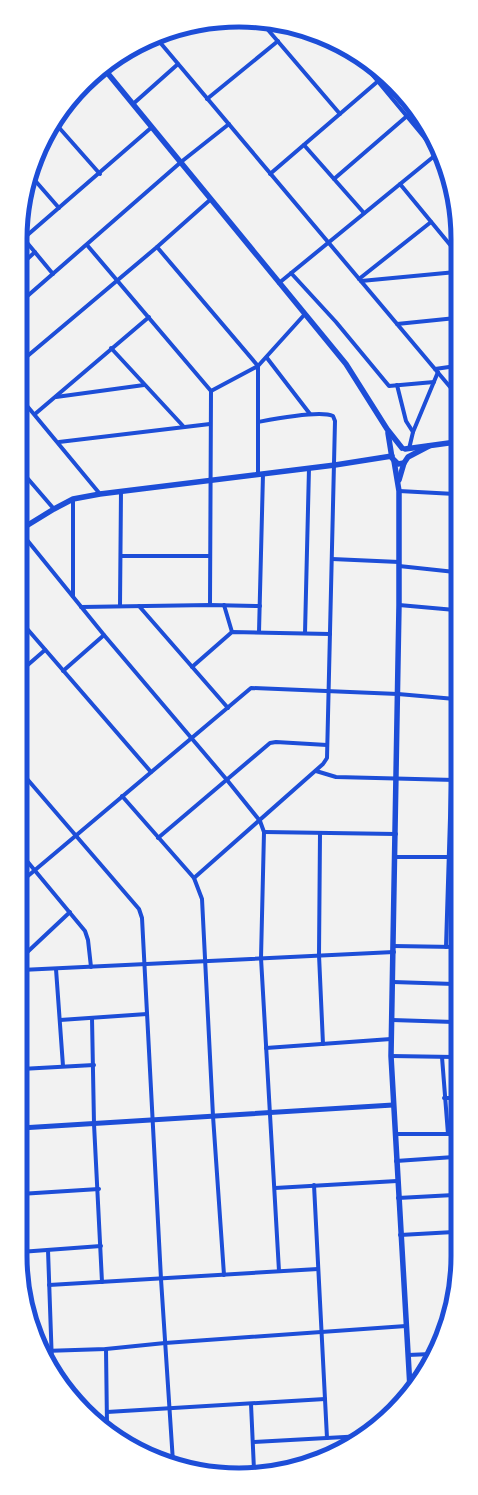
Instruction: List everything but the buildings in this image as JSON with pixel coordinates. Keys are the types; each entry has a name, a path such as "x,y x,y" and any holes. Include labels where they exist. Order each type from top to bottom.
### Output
{"main road":[{"path":"108,73 346,364 387,429 405,449 408,456"},
{"path":"387,429 399,480 397,778 391,1056 400,1235 410,1381"},
{"path":"393,456 397,449 451,443"},
{"path":"399,480 404,463 408,456 429,446"},
{"path":"27,526 73,499 121,491 335,465 393,456"},
{"path":"393,456 398,464 404,463"}],"street":[{"path":"267,29 340,114"},
{"path":"207,99 278,41"},
{"path":"160,42 451,388"},
{"path":"133,104 178,64"},
{"path":"373,75 426,140"},
{"path":"270,174 378,81"},
{"path":"334,179 407,116"},
{"path":"27,296 181,162 229,124"},
{"path":"59,127 100,174"},
{"path":"27,235 100,174 152,127"},
{"path":"304,145 364,213"},
{"path":"280,283 328,242 434,157"},
{"path":"35,180 59,208"},
{"path":"400,184 451,246"},
{"path":"27,356 157,247 211,199"},
{"path":"360,280 431,222"},
{"path":"27,242 53,274"},
{"path":"87,245 211,391 209,556 210,604"},
{"path":"157,247 258,366 260,632"},
{"path":"27,259 35,252"},
{"path":"292,272 336,322 387,384 397,385 434,382"},
{"path":"360,280 451,272"},
{"path":"211,391 258,366 267,358 305,314"},
{"path":"35,414 148,316"},
{"path":"397,324 451,319"},
{"path":"111,348 184,427"},
{"path":"267,358 310,414"},
{"path":"436,370 451,367"},
{"path":"405,449 434,382 436,370"},
{"path":"55,397 144,385"},
{"path":"397,385 406,421 413,432"},
{"path":"27,405 59,442 100,494"},
{"path":"194,878 326,762 335,465 334,416 310,414 258,422"},
{"path":"59,442 210,424"},
{"path":"306,633 310,468"},
{"path":"27,478 54,509"},
{"path":"120,606 121,491"},
{"path":"399,491 451,494"},
{"path":"73,499 73,597"},
{"path":"27,540 104,636 228,780 260,821 264,832 261,958 279,1271"},
{"path":"121,556 209,556"},
{"path":"332,560 399,564 451,571"},
{"path":"81,607 210,604 260,606"},
{"path":"224,605 232,632"},
{"path":"399,605 451,610"},
{"path":"139,606 228,708"},
{"path":"27,630 151,772"},
{"path":"192,667 232,632 330,634"},
{"path":"63,671 104,636"},
{"path":"27,666 45,650"},
{"path":"27,876 251,688 329,690 451,699"},
{"path":"158,838 270,743 276,742 327,745"},
{"path":"316,771 330,776 451,780"},
{"path":"27,779 139,909 145,965 161,1278 173,1458"},
{"path":"122,796 194,878 202,899 213,1116 224,1275"},
{"path":"446,947 451,830"},
{"path":"264,832 396,834"},
{"path":"320,833 319,955 323,1044"},
{"path":"395,857 449,857"},
{"path":"27,861 70,912 88,936 91,967"},
{"path":"27,952 70,912"},
{"path":"27,970 145,965 206,960 319,955 393,949 451,947"},
{"path":"56,968 63,1066"},
{"path":"393,982 451,984"},
{"path":"60,1020 147,1014"},
{"path":"92,1018 94,1124 102,1282"},
{"path":"392,1020 451,1022"},
{"path":"266,1048 391,1039"},
{"path":"391,1056 451,1057"},
{"path":"395,1134 448,1134 442,1057"},
{"path":"27,1069 94,1065"},
{"path":"444,1098 451,1098"},
{"path":"27,1128 393,1104"},
{"path":"396,1161 451,1157"},
{"path":"275,1188 397,1181"},
{"path":"314,1185 327,1438"},
{"path":"27,1194 98,1189"},
{"path":"398,1198 451,1195"},
{"path":"400,1235 451,1232"},
{"path":"27,1252 101,1246"},
{"path":"48,1250 51,1355"},
{"path":"49,1286 318,1269"},
{"path":"51,1351 106,1349 165,1343 406,1326"},
{"path":"106,1349 107,1422"},
{"path":"408,1355 427,1354"},
{"path":"107,1412 325,1399"},
{"path":"251,1404 254,1468"},
{"path":"253,1442 350,1437"}]}
